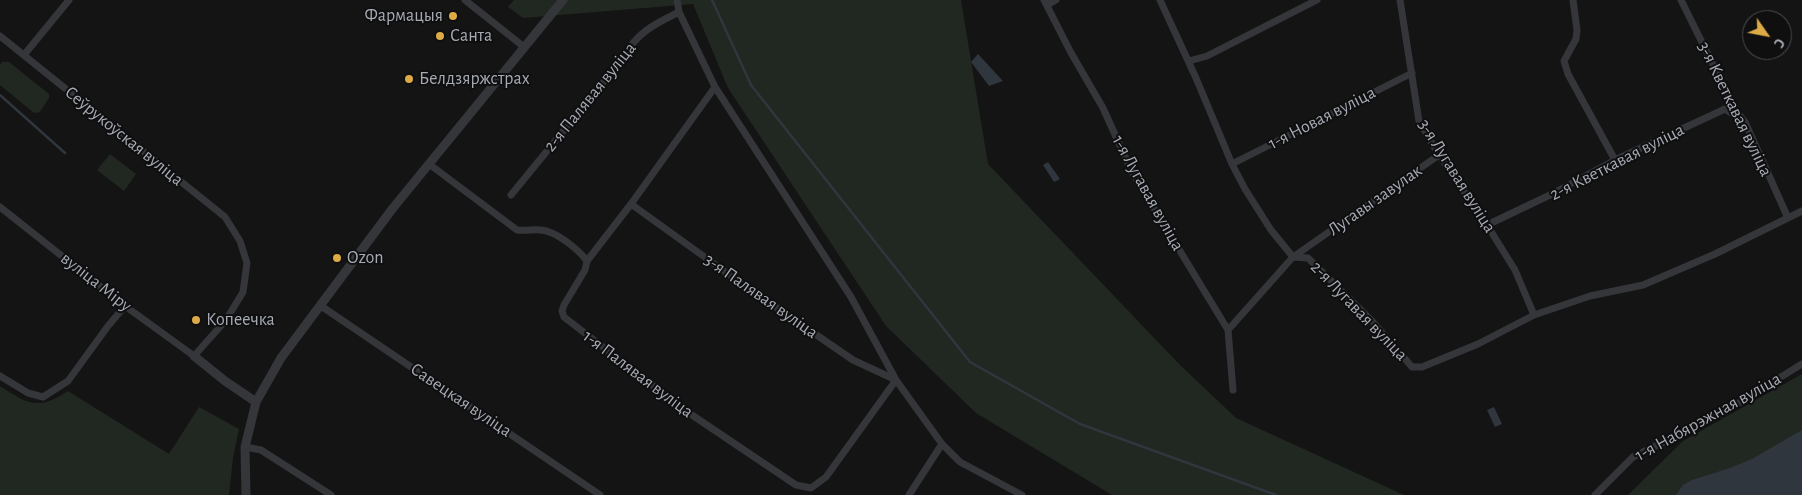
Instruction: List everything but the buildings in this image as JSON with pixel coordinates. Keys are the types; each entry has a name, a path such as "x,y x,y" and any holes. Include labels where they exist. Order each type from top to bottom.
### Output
{"street":[{"path":"24,55 70,0"},
{"path":"465,0 524,47"},
{"path":"246,495 245,447 256,402 281,358 393,208 563,0"},
{"path":"677,0 679,12 714,88 851,297 896,380 942,444 960,462 1022,495"},
{"path":"1046,2 1056,0"},
{"name":"2-я Лугавая вуліца","path":"1160,0 1189,61 1232,164 1245,189 1271,230 1293,257 1308,258 1372,322 1412,367 1422,368 1478,344 1534,315 1590,296 1643,285 1715,254 1802,211"},
{"path":"1189,61 1207,56 1317,0"},
{"name":"3-я Лугавая вуліца","path":"1400,0 1420,121 1439,155 1515,270 1534,315"},
{"path":"1573,0 1577,30 1576,39 1564,61 1568,74 1615,160"},
{"name":"3-я Кветкавая вуліца","path":"1681,0 1736,111 1745,122 1788,218"},
{"name":"1-я Лугавая вуліца","path":"1046,2 1070,51 1103,108 1132,172 1228,330 1233,390"},
{"name":"2-я Палявая вуліца","path":"511,194 624,57 630,45 649,27 679,12"},
{"name":"Сеўрукоўская вуліца","path":"0,36 225,217 240,241 247,263 243,292 226,320 194,356"},
{"name":"1-я Новая вуліца","path":"1232,164 1412,73"},
{"path":"429,164 518,230 541,229 552,233 582,253 587,261 714,88"},
{"name":"2-я Кветкавая вуліца","path":"1487,225 1552,194 1615,160 1725,109 1745,122"},
{"name":"Лугавы завулак","path":"1228,330 1293,257 1439,155"},
{"name":"3-я Палявая вуліца","path":"630,204 853,360 896,380"},
{"name":"вуліца Міру","path":"0,207 125,306 194,356"},
{"name":"1-я Палявая вуліца","path":"587,261 585,270 564,306 562,311 564,317 686,411 796,485 810,488 826,477 896,380"},
{"path":"0,376 28,393 43,397 68,381 125,306"},
{"name":"Савецкая вуліца","path":"321,306 600,495"},
{"path":"194,356 224,381 256,402"},
{"name":"1-я Набярэжная вуліца","path":"1595,495 1633,457 1721,414 1802,364"},
{"path":"909,495 942,444"},
{"path":"245,447 261,450 331,495"}],"shaded area":[{"path":"514,0 961,0 988,164 1180,365 1236,418 1404,495 1112,495 976,413 886,326 728,88 693,4 523,18 508,7"},
{"path":"978,54 1003,81 989,86 971,62"},
{"path":"2,62 9,62 49,94 49,98 40,112 34,113 0,85 0,65"},
{"path":"110,154 136,174 124,191 97,170"},
{"path":"1048,162 1060,179 1054,182 1043,165"},
{"path":"1802,374 1802,495 1628,495 1683,441"},
{"path":"0,386 18,397 33,403 49,401 68,391 169,454 199,407 239,429 233,458 229,495 0,495"},
{"path":"1494,407 1502,424 1495,427 1487,410"},
{"path":"1802,430 1802,495 1676,495 1683,485 1692,480 1752,459"}],"waterway":[{"path":"712,0 751,85 970,362 1080,424 1276,495"},
{"path":"0,95 65,153"}],"place":[{"name":"Фармацыя","path":"453,16"},
{"name":"Санта","path":"440,36"},
{"name":"Белдзяржстрах","path":"409,79"},
{"name":"Ozon","path":"337,258"},
{"name":"Копеечка","path":"196,320"}]}
